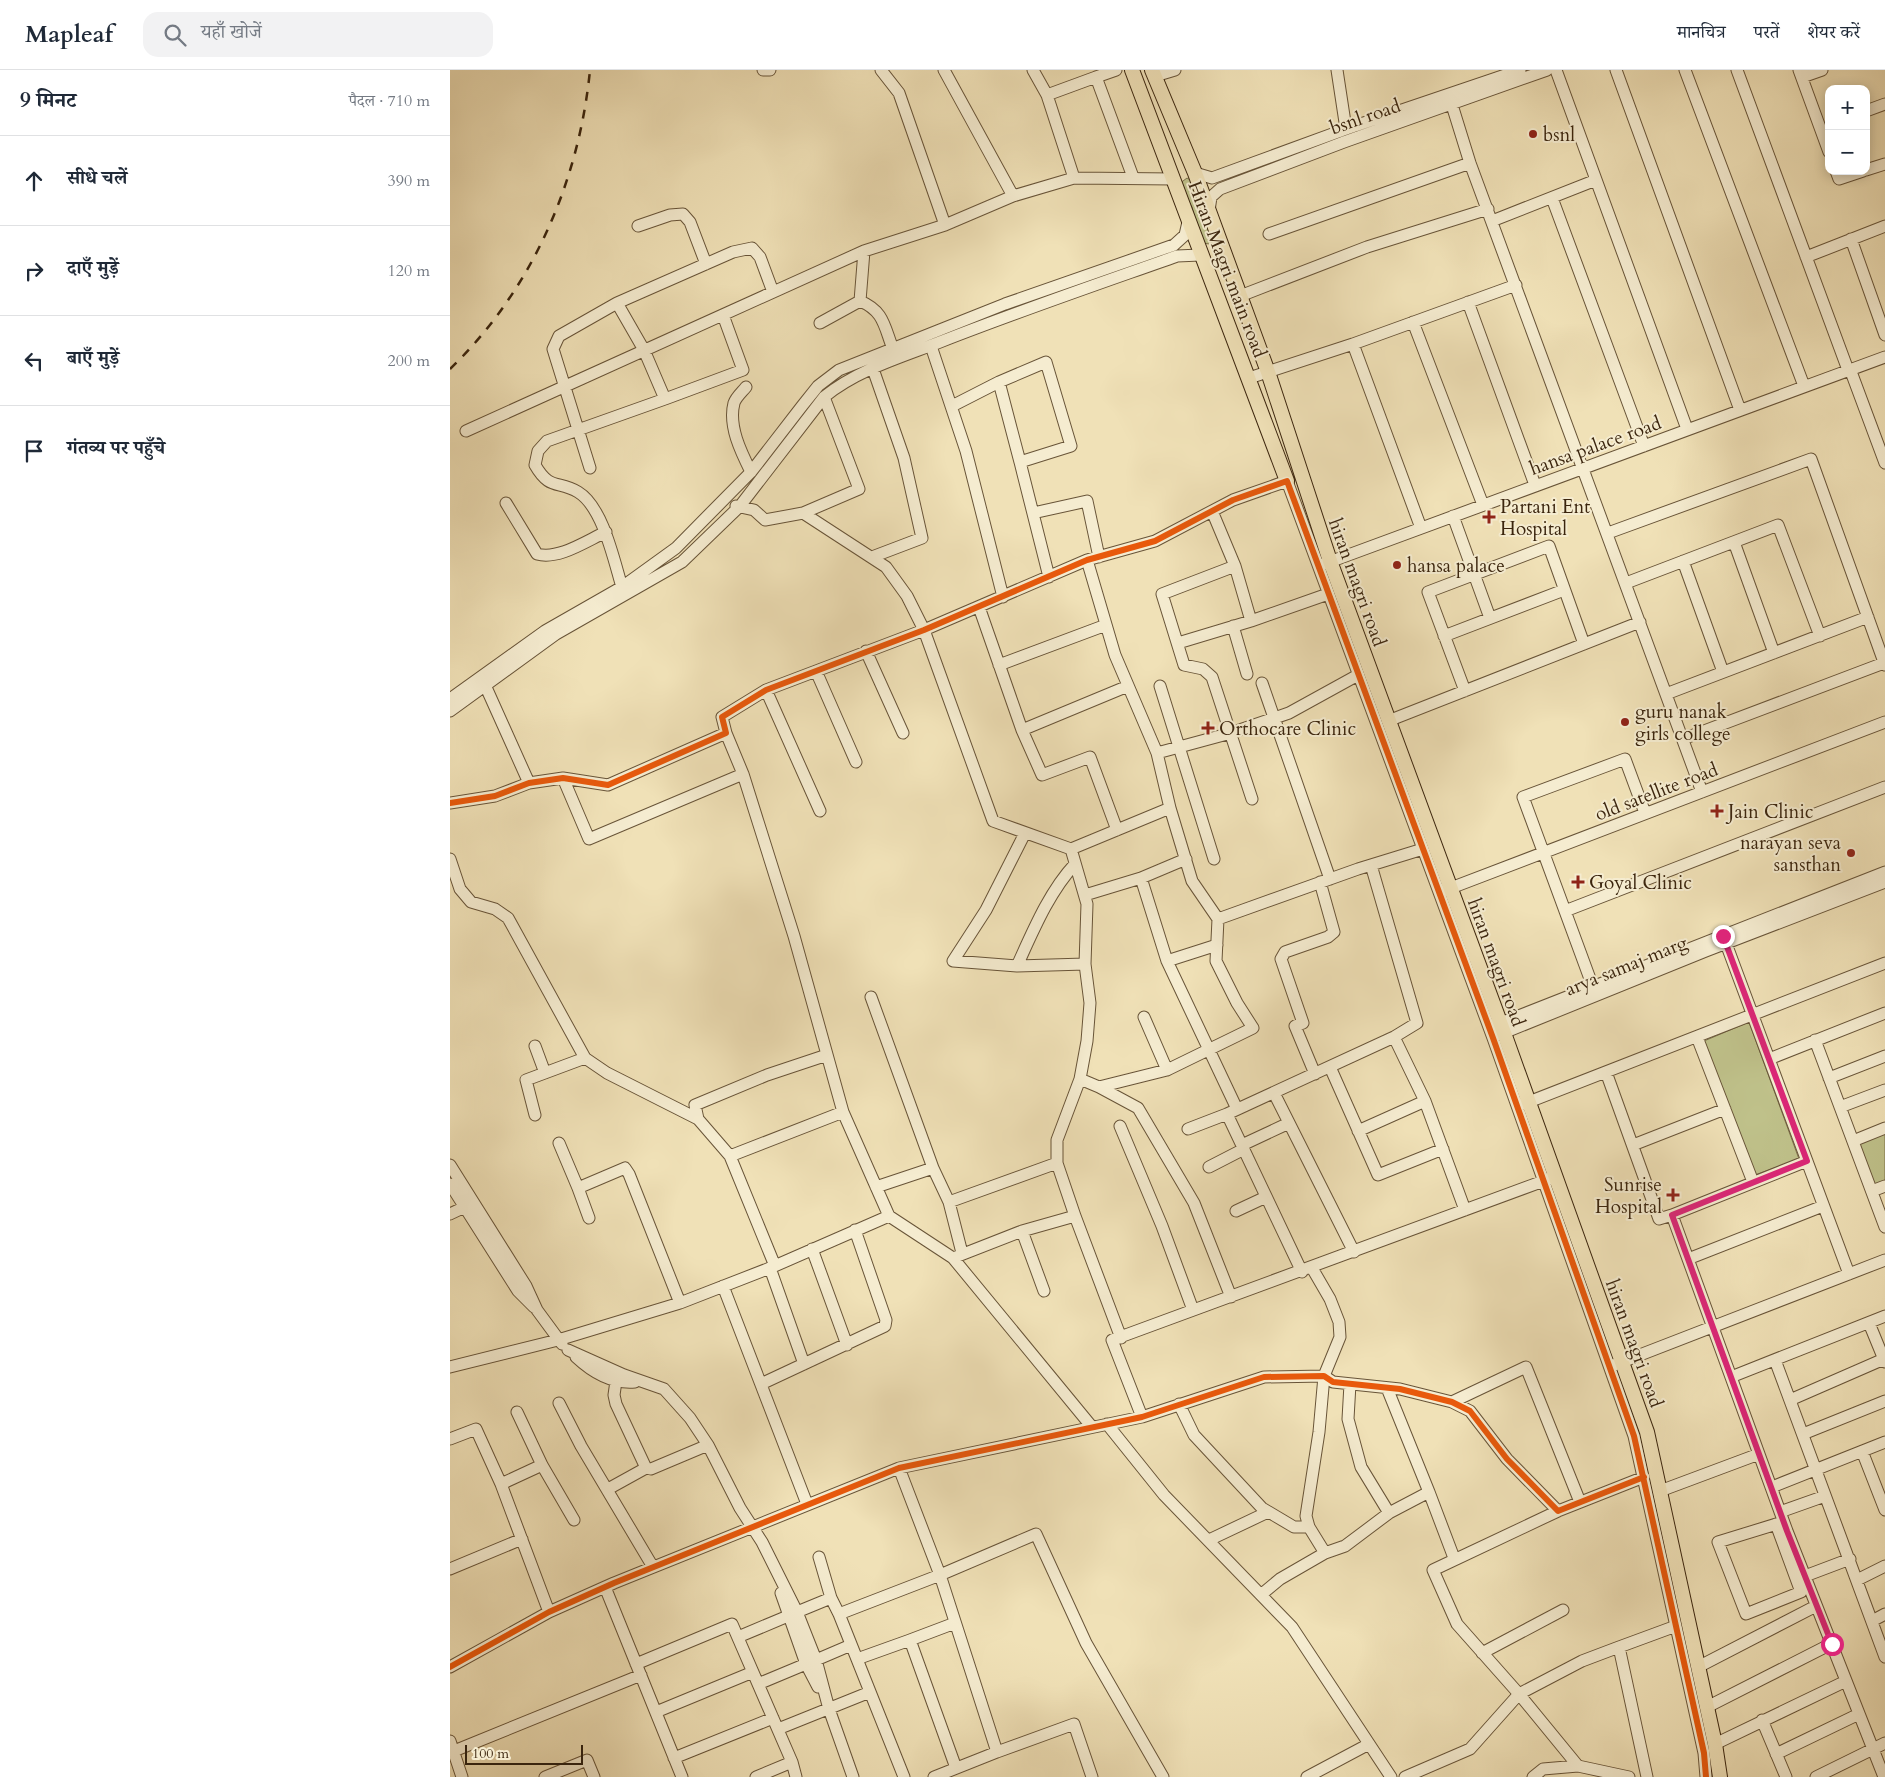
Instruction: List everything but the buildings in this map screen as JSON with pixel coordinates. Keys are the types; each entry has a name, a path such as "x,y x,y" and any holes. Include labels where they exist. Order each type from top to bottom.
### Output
{"main road":[{"name":"Hiran Magri main road","path":"1132,70 1174,179 1200,254 1250,378 1287,481"},
{"name":"Hiran Magri main road","path":"1154,73 1195,173"},
{"path":"1174,179 1195,173"},
{"name":"hiran magri road","path":"1195,173 1268,372 1324,564 1388,721 1444,890 1616,1364 1647,1432 1715,1744 1720,1777"},
{"path":"1200,254 1222,248"}],"street":[{"path":"762,70 770,70"},
{"path":"882,70 899,93 945,225"},
{"path":"944,70 1013,196"},
{"path":"1033,70 1048,95 1074,178"},
{"path":"1048,95 1116,70"},
{"path":"1154,73 1175,70"},
{"path":"1337,70 1346,128"},
{"name":"bsnl road","path":"1195,173 1212,178 1346,128 1520,70"},
{"name":"bsnl road","path":"1209,211 1211,197 1220,189 1344,142 1452,105 1490,80 1547,70"},
{"path":"1556,70 1687,430"},
{"path":"1616,70 1740,410"},
{"path":"1685,70 1804,386"},
{"path":"1737,70 1849,370 1881,442 1885,463"},
{"path":"1822,70 1800,73 1824,126"},
{"path":"1096,77 1133,177"},
{"path":"1870,110 1885,104"},
{"path":"1452,105 1470,163 1702,792"},
{"path":"1269,234 1470,163"},
{"path":"1870,169 1885,164"},
{"path":"1838,175 1839,179 1852,175"},
{"path":"466,431 864,251 945,225 1013,196 1074,178 1133,177 1174,179"},
{"path":"1492,221 1596,180"},
{"path":"1552,198 1644,446"},
{"path":"1240,296 1367,247 1488,209"},
{"path":"638,226 670,215 683,214 690,222 706,264"},
{"path":"450,699 545,631 622,586 676,548 722,504 751,472 818,386 839,370 1005,304 1174,245 1185,235 1188,222"},
{"path":"1806,257 1885,226"},
{"path":"1851,239 1885,335"},
{"path":"590,468 553,349 559,336 617,303 733,252 752,248 760,257 773,292"},
{"path":"860,301 864,251"},
{"path":"450,711 556,634 682,562 740,506 824,398 840,384 1012,314 1178,256 1200,254"},
{"path":"1250,378 1353,344 1516,285"},
{"path":"860,301 874,307 882,319 893,349"},
{"path":"820,323 860,301"},
{"path":"1468,302 1535,485"},
{"path":"617,303 644,350 665,399"},
{"path":"723,315 746,379 734,401 733,415 734,430 741,452 751,472"},
{"path":"1413,322 1483,505"},
{"path":"1353,344 1421,528"},
{"path":"931,346 952,406 1003,597"},
{"name":"hansa palace road","path":"1324,564 1885,356"},
{"path":"952,406 999,382 1046,362 1071,446 1020,462"},
{"path":"872,557 922,538 904,458 873,369"},
{"path":"622,586 606,532 580,493 554,486 541,476 535,465 538,451 547,441 665,399 746,379"},
{"path":"999,382 1049,577"},
{"path":"722,504 754,510 765,520 804,513 859,489 824,398"},
{"path":"1608,533 1811,459 1885,664 1682,739"},
{"path":"1092,1427 958,1255 889,1216 843,1112 794,936 743,774 726,733 722,717 766,690 924,630 1093,559 1155,541 1233,500 1287,481 1324,564 1328,594 1423,849 1444,890"},
{"path":"1033,513 1087,501 1093,559 1106,625 1115,655 1157,753 1170,808 1192,881 1218,919 1216,961 1237,1003 1253,1028 1167,1070 1099,1086"},
{"path":"506,503 537,554 545,556 555,554 606,532"},
{"path":"1212,511 1235,566 1251,621"},
{"path":"804,513 886,567 907,596 924,630 994,821 1071,849 1170,808"},
{"path":"1452,516 1490,618"},
{"path":"1626,583 1778,525 1820,636"},
{"path":"1734,542 1774,653"},
{"path":"1465,691 1428,592 1549,546 1584,644"},
{"path":"1684,561 1723,672"},
{"path":"1235,566 1162,594 1184,665 1203,669 1212,677 1252,799"},
{"path":"1444,636 1564,590"},
{"path":"1178,642 1251,621 1328,594"},
{"path":"979,607 1022,730 1042,775 1090,757 1117,830"},
{"path":"1666,694 1868,617"},
{"path":"1388,721 1640,622"},
{"path":"999,665 1106,625"},
{"path":"1233,626 1247,674"},
{"path":"866,651 903,734"},
{"path":"816,671 856,762"},
{"path":"1157,753 1231,733 1289,713 1358,675"},
{"path":"1262,683 1325,880 1334,932 1328,937 1286,952 1281,959 1303,1023 1295,1026 1315,1074"},
{"path":"485,685 529,783"},
{"path":"1022,730 1128,686"},
{"path":"1160,686 1214,860"},
{"path":"766,690 820,810"},
{"name":"old satellite road","path":"1444,890 1885,722"},
{"path":"450,803 495,796 529,783 563,778 608,785 726,733"},
{"path":"1593,987 1523,797 1625,759 1646,814"},
{"path":"563,778 588,839 743,774"},
{"path":"1565,911 1885,787"},
{"path":"1025,833 986,910 953,961 1017,966 1085,964"},
{"path":"1071,849 1087,904 1085,964 1090,1003 1087,1041 1080,1079 1057,1140 1057,1163 1121,1338"},
{"path":"1218,919 1325,880 1423,849"},
{"path":"1084,895 1141,878 1186,859"},
{"path":"450,860 460,889 471,902 495,908 508,918 585,1058 606,1073 698,1119 730,1156 773,1267 804,1364"},
{"path":"1017,966 1031,935 1065,875 1075,864"},
{"path":"1188,1129 1274,1093 1394,1037 1417,1023 1371,865"},
{"path":"1496,1030 1593,987 1724,940 1885,872"},
{"path":"1141,878 1167,961 1210,1048 1243,1147 1266,1197 1307,1270 1330,1299 1340,1322 1340,1337 1324,1376 1319,1432 1306,1516 1309,1527 1324,1553"},
{"name":"arya samaj marg","path":"1496,1030 1724,940 1885,882"},
{"path":"1724,940 1848,1274"},
{"path":"1167,961 1217,945"},
{"path":"1523,1105 1885,964"},
{"path":"871,997 944,1197 949,1202 958,1255"},
{"path":"1769,1059 1885,1013"},
{"path":"1144,1016 1167,1070"},
{"path":"1394,1037 1424,1101 1465,1210"},
{"path":"1697,1037 1753,1182"},
{"path":"1815,1040 1885,1227"},
{"path":"535,1046 545,1073"},
{"path":"698,1119 696,1104 767,1075 827,1055"},
{"path":"1829,1078 1885,1056"},
{"path":"536,1115 526,1080 585,1058"},
{"path":"1330,1067 1378,1176 1443,1149"},
{"path":"1606,1072 1659,1219 1807,1161"},
{"path":"1080,1079 1099,1086 1138,1108 1194,1203 1231,1297"},
{"path":"1840,1107 1885,1090"},
{"path":"1274,1093 1354,1252"},
{"path":"1358,1131 1424,1101"},
{"path":"1633,1145 1725,1109"},
{"path":"730,1156 843,1112"},
{"path":"1209,1167 1289,1123"},
{"path":"1120,1126 1162,1226 1193,1310"},
{"path":"1853,1141 1885,1128"},
{"path":"560,1143 589,1218"},
{"path":"949,1202 1057,1163"},
{"path":"450,1165 468,1205 518,1291 537,1310 558,1340 588,1368 616,1381 642,1381"},
{"path":"578,1188 625,1168 680,1303"},
{"path":"876,1187 933,1168"},
{"path":"1142,1417 1112,1340 1307,1270 1550,1178"},
{"path":"450,1184 468,1205"},
{"path":"1872,1191 1885,1186"},
{"path":"1236,1211 1266,1197"},
{"path":"450,1214 468,1205"},
{"path":"1688,1259 1823,1206"},
{"path":"1672,1215 1772,1488 1780,1519 1801,1592 1746,1614 1718,1542 1780,1519 1826,1496"},
{"path":"450,1367 558,1340 680,1303 773,1267 889,1216"},
{"path":"958,1255 1022,1231 1075,1216"},
{"path":"761,1384 880,1330 885,1326 886,1320 855,1230"},
{"path":"1022,1231 1044,1291"},
{"path":"812,1249 847,1345"},
{"path":"1706,1777 1704,1754 1644,1477 1616,1364 1885,1260"},
{"path":"723,1286 807,1504"},
{"path":"1731,1378 1885,1316"},
{"path":"1790,1400 1884,1361 1869,1323"},
{"path":"568,1350 642,1381 655,1384 670,1394 690,1418 708,1445 773,1562 853,1777"},
{"path":"1775,1360 1885,1656"},
{"path":"1452,1402 1526,1367 1580,1502"},
{"path":"450,1667 549,1612 605,1587 899,1468 1142,1417 1264,1376 1324,1376 1333,1382 1387,1388 1452,1402 1470,1411 1507,1459 1558,1511"},
{"path":"616,1381 614,1395 616,1404 646,1468"},
{"path":"1350,1384 1348,1420 1361,1467 1389,1513"},
{"path":"1387,1388 1454,1558"},
{"path":"1802,1434 1885,1402"},
{"path":"559,1403 581,1446 653,1567"},
{"path":"1179,1404 1194,1435 1262,1508 1294,1527 1309,1527"},
{"path":"517,1412 542,1465 574,1520"},
{"path":"1108,1424 1164,1495 1262,1594 1292,1628 1390,1777"},
{"path":"450,1439 476,1429 501,1484 549,1612"},
{"path":"1772,1488 1885,1442"},
{"path":"608,1489 646,1468 651,1468 708,1445"},
{"path":"1862,1451 1885,1510"},
{"path":"1660,1491 1759,1454"},
{"path":"501,1484 542,1465"},
{"path":"899,1468 940,1575 997,1752"},
{"path":"1578,1766 1520,1694 1457,1624 1434,1570 1454,1558 1558,1511 1644,1477"},
{"path":"1262,1594 1280,1579 1324,1553 1346,1546 1389,1513 1429,1492"},
{"path":"1209,1540 1268,1512"},
{"path":"1780,1519 1805,1576 1884,1777"},
{"path":"839,1614 940,1575 1036,1534 1086,1643 1163,1777"},
{"path":"450,1569 522,1539"},
{"path":"819,1557 831,1598 904,1777"},
{"path":"1805,1576 1850,1560"},
{"path":"1857,1580 1885,1566"},
{"path":"605,1587 682,1777"},
{"path":"738,1637 831,1598"},
{"path":"1698,1667 1816,1606"},
{"path":"1482,1653 1563,1610"},
{"path":"1872,1620 1885,1614"},
{"path":"857,1659 955,1623"},
{"path":"636,1664 732,1624 792,1762 796,1777"},
{"path":"1405,1777 1470,1749 1520,1694 1582,1661 1676,1626"},
{"path":"910,1640 950,1772"},
{"path":"1707,1707 1832,1644"},
{"path":"758,1684 851,1645"},
{"path":"1619,1647 1647,1777"},
{"path":"656,1712 753,1672"},
{"path":"462,1777 452,1746 641,1675"},
{"path":"1715,1744 1846,1680"},
{"path":"674,1758 775,1724 829,1709 870,1692"},
{"path":"1776,1754 1859,1714"},
{"path":"1762,1720 1786,1777"},
{"path":"934,1777 1074,1724 1092,1777"},
{"path":"1816,1777 1885,1743"},
{"path":"1307,1777 1369,1744"},
{"path":"545,1777 587,1760 594,1777"},
{"path":"756,1777 792,1762"},
{"path":"1533,1777 1543,1769 1578,1766 1629,1777"}],"green space":[{"path":"1187,178 1192,181 1200,214 1213,231 1213,241 1210,244 1201,243 1192,207 1179,184"},
{"path":"1749,1022 1799,1159 1755,1175 1704,1041"},
{"path":"1885,1133 1885,1182 1873,1186 1859,1144"}],"railway":[{"path":"450,369 479,338 505,305 547,232 575,153 584,112 590,70"}],"cycle path":[{"path":"450,803 495,796 529,783 563,778 608,785 726,733 722,717 766,690 924,630 1087,560 1155,541 1233,500 1287,481 1493,1038 1634,1436 1704,1753 1706,1777"},
{"path":"450,1667 549,1612 614,1583 899,1468 1142,1417 1264,1377 1324,1376 1333,1382 1400,1389 1452,1402 1470,1411 1507,1459 1558,1511 1644,1477"}],"place":[{"name":"bsnl","path":"1533,134"},
{"name":"Partani Ent Hospital","path":"1489,517"},
{"name":"hansa palace","path":"1397,565"},
{"name":"guru nanak girls college","path":"1625,722"},
{"name":"Orthocare Clinic","path":"1208,728"},
{"name":"Jain Clinic","path":"1717,811"},
{"name":"narayan seva sansthan","path":"1851,853"},
{"name":"Goyal Clinic","path":"1578,882"},
{"name":"Sunrise Hospital","path":"1673,1195"}],"route":[{"path":"1723,936 1807,1161 1672,1215 1787,1531 1832,1644"}]}
